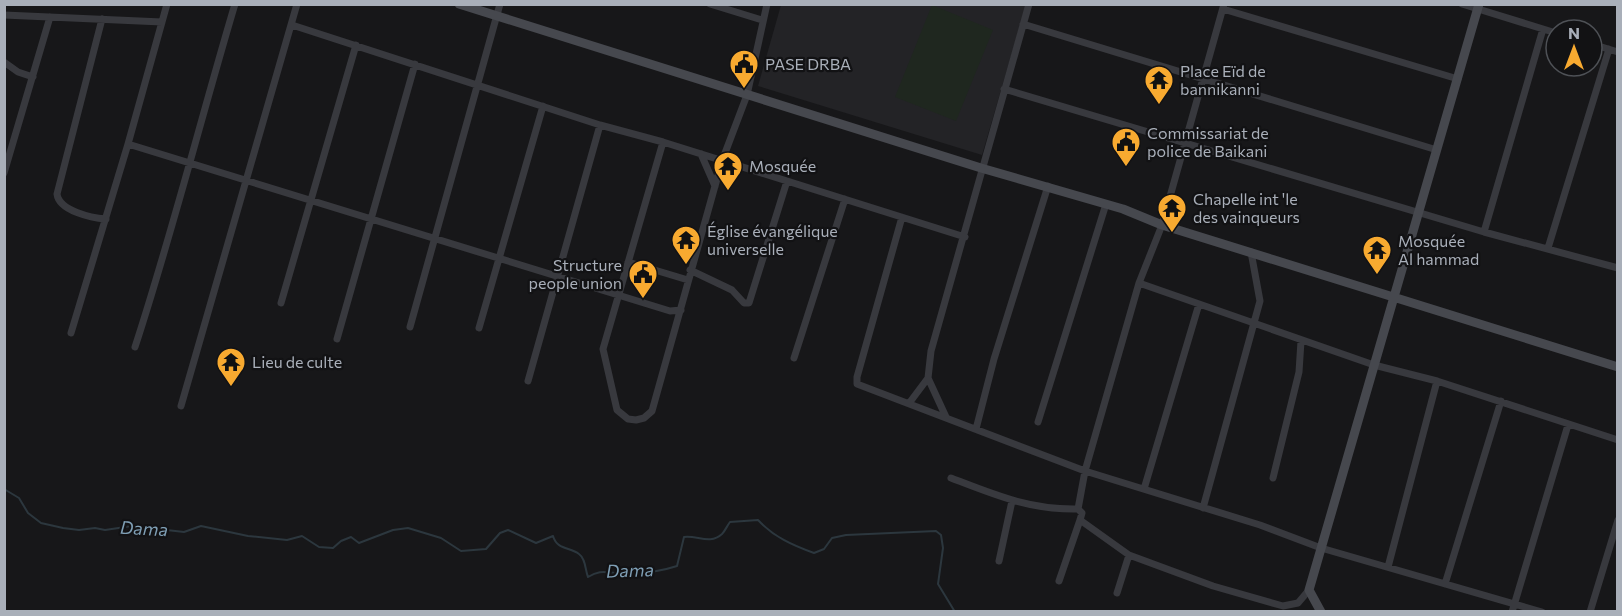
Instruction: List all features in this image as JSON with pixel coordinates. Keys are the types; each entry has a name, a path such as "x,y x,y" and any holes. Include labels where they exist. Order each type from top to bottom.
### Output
{"street":[{"path":"71,333 128,144 166,4"},
{"path":"135,347 165,256 188,164 235,4"},
{"path":"181,406 297,4"},
{"path":"459,4 981,168 1106,204 1162,225 1617,367"},
{"path":"410,327 500,4"},
{"path":"710,4 762,20"},
{"path":"663,142 618,295 604,357 617,410 628,419 644,418 652,411 722,160 747,95 767,4"},
{"path":"910,402 928,378 932,351 965,237 981,168 1029,4"},
{"path":"1462,4 1478,7 1543,29 1484,232"},
{"path":"1078,509 1085,471 1139,283 1162,225 1223,7 1458,79"},
{"path":"1080,520 1129,555 1213,586 1283,606 1298,603 1310,590 1478,7"},
{"path":"4,15 162,22"},
{"path":"4,173 50,17"},
{"path":"102,19 57,194 60,202 73,210 106,219"},
{"path":"1023,24 1437,150"},
{"path":"292,25 600,125 722,160 965,237"},
{"path":"281,303 356,45"},
{"path":"1604,48 1617,52"},
{"path":"1548,248 1609,49"},
{"path":"4,62 18,72 33,77"},
{"path":"337,339 415,64"},
{"path":"1004,89 1484,232 1617,266"},
{"path":"479,328 543,106"},
{"path":"528,381 559,278 600,125"},
{"path":"128,144 559,278 670,311 681,310"},
{"path":"701,154 715,186"},
{"path":"690,270 726,287 744,303 749,303 787,181"},
{"path":"976,429 994,359 1047,186"},
{"path":"794,358 845,199"},
{"path":"1038,422 1106,204"},
{"path":"902,217 857,384 910,402 1085,471 1321,548 1542,612"},
{"path":"1203,508 1260,301 1251,252"},
{"path":"628,262 688,280"},
{"path":"1139,283 1374,365 1437,381 1617,440"},
{"path":"1144,489 1199,304"},
{"path":"1273,478 1284,444 1299,372 1301,341"},
{"path":"928,378 946,417"},
{"path":"1388,567 1437,381"},
{"path":"1445,584 1501,401"},
{"path":"1512,612 1568,425"},
{"path":"951,478 1012,501 1042,509 1078,509 1082,513 1059,581"},
{"path":"999,561 1012,501"},
{"path":"1590,612 1617,520"},
{"path":"1117,592 1129,555"},
{"path":"1310,590 1321,612"}],"shaded area":[{"path":"781,5 1026,5 982,155 758,86"},
{"path":"932,5 993,30 956,121 895,97"}],"waterway":[{"name":"Dama","path":"4,489 19,498 28,513 41,523 79,530 95,528 105,530 132,526 184,532 201,526 248,536 287,540 302,536 319,547 333,548 341,541 351,537 359,543 393,530 408,528 441,538 461,551 486,549 500,533 508,530 536,543 553,536 557,544 581,556 588,577 600,572 642,573 677,566 684,537 713,539 722,534 730,522 758,520 784,540 814,553 824,549 832,538 846,535 936,531 941,535 943,548 938,584 955,612"}],"place":[{"name":"PASE DRBA","path":"744,90"},
{"name":"Place Eïd de bannikanni","path":"1159,106"},
{"name":"Commissariat de police de Baikani","path":"1126,168"},
{"name":"Mosquée","path":"728,192"},
{"name":"Chapelle int 'le des vainqueurs","path":"1172,234"},
{"name":"Église évangélique universelle","path":"686,266"},
{"name":"Mosquée Al hammad","path":"1377,276"},
{"name":"Structure people union","path":"643,300"},
{"name":"Lieu de culte","path":"231,388"}]}
